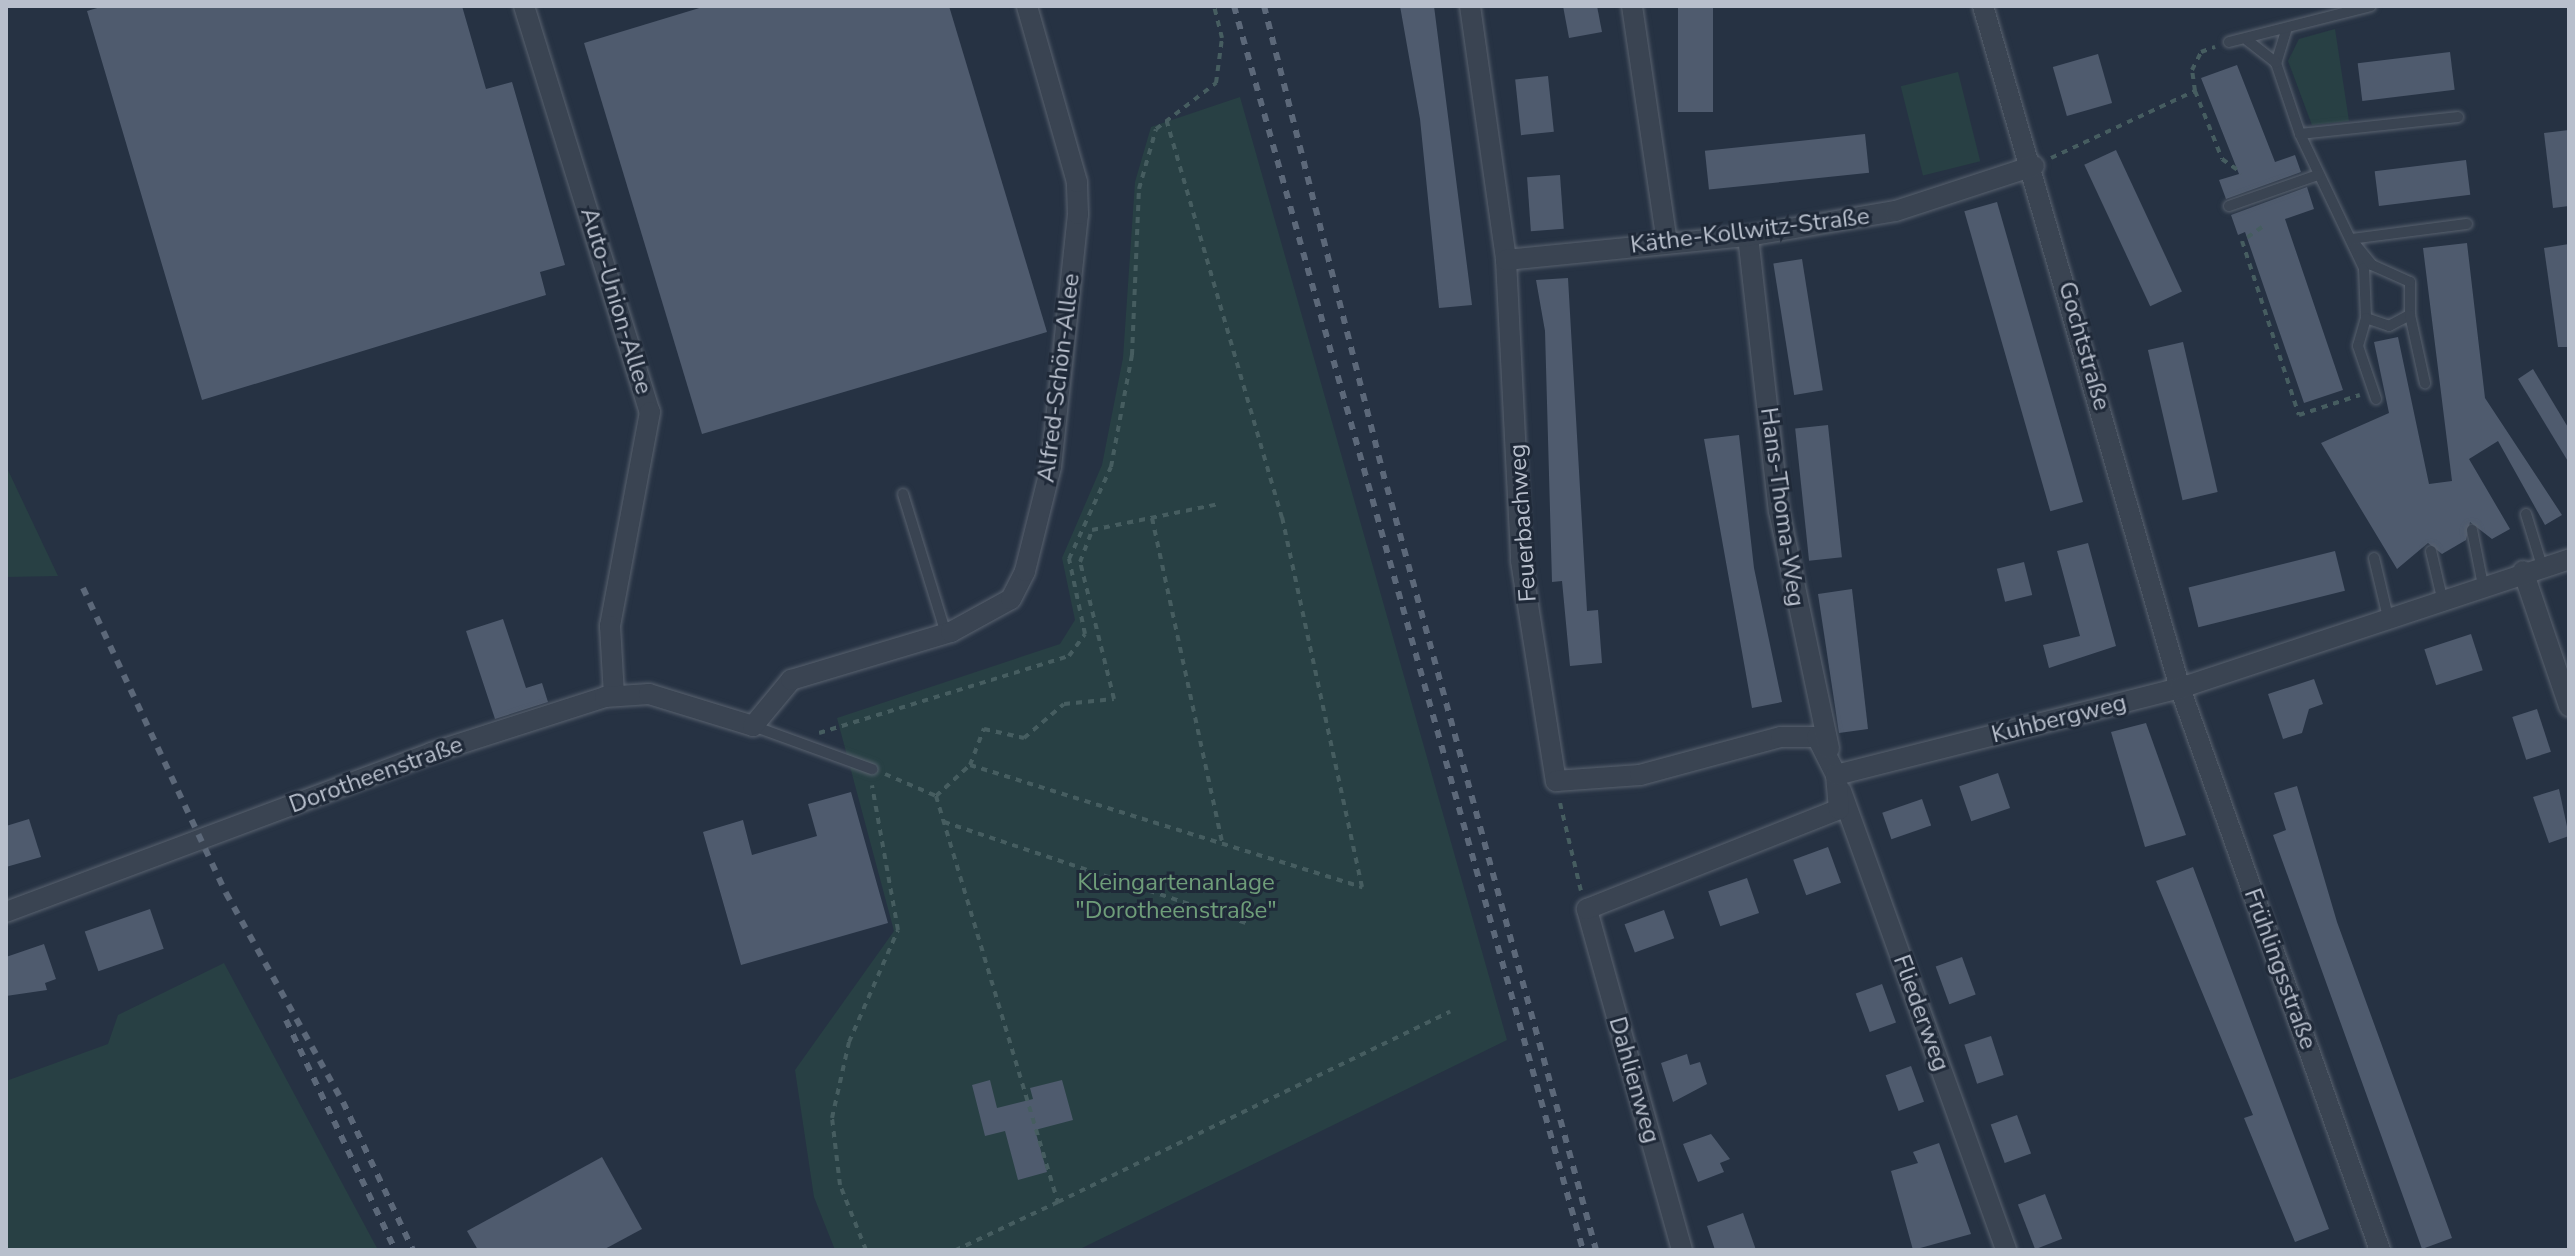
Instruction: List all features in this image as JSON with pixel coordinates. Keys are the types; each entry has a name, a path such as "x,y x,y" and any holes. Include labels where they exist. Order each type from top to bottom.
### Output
{"street":[{"name":"Auto-Union-Allee","path":"524,6 650,412 610,626 614,695"},
{"name":"Alfred-Schön-Allee","path":"753,726 791,680 946,634 1011,599 1025,571 1053,454 1077,182 1027,6"},
{"name":"Feuerbachweg","path":"1470,6 1506,260 1521,561 1556,781"},
{"path":"1632,6 1667,242"},
{"name":"Gochtstraße","path":"1983,6 2034,166 2180,688"},
{"name":"Käthe-Kollwitz-Straße","path":"1506,260 1748,236 1896,211 2034,166"},
{"name":"Hans-Thoma-Weg","path":"1748,236 1779,511 1836,775"},
{"name":"Kuhbergweg","path":"1836,775 2180,688 2442,598 2569,559"},
{"path":"2533,568 2569,706"},
{"name":"Frühlingsstraße","path":"2180,688 2374,1248"},
{"name":"Dorotheenstraße","path":"6,912 431,753 614,695 649,694 753,726"},
{"path":"1556,781 1640,775 1781,737 1817,737 1836,775 1839,809 1587,909"},
{"name":"Fliederweg","path":"1836,775 2006,1250"},
{"name":"Dahlienweg","path":"1587,909 1682,1250"}],"lane":[{"path":"2229,42 2286,31 2371,6"},
{"path":"2276,63 2286,31"},
{"path":"2247,40 2276,63 2300,134 2364,268 2366,318 2358,346 2375,395"},
{"path":"2300,134 2458,117"},
{"path":"2229,206 2318,175"},
{"path":"2351,239 2467,224"},
{"path":"2351,239 2372,265 2410,282 2410,315 2425,383"},
{"path":"2366,318 2389,326 2410,315"},
{"path":"903,494 946,634"},
{"path":"2526,514 2533,568"},
{"path":"2472,530 2483,585"},
{"path":"2431,551 2442,598"},
{"path":"2374,558 2388,617"},
{"path":"753,726 872,769"}],"path":[{"path":"2229,42 2201,52 2192,70 2195,91 2222,159 2242,173"},
{"path":"2034,166 2195,91"},
{"path":"970,765 1362,887 1282,518 1167,121"},
{"path":"2262,227 2242,241 2299,415 2375,395"},
{"path":"936,796 970,765 984,729 1024,738 1064,704 1114,699 1080,562 1092,530 1219,504"},
{"path":"1152,518 1222,843"},
{"path":"872,769 936,796"},
{"path":"866,1250 840,1185 832,1118 849,1042 898,930 872,769"},
{"path":"1556,781 1587,909"},
{"path":"936,796 1058,1202"},
{"path":"944,822 1248,924"},
{"path":"956,1250 1450,1012"}],"green space":[{"path":"2335,29 2349,121 2312,125 2288,61 2299,39"},
{"path":"1958,72 1980,161 1923,176 1901,86"},
{"name":"Kleingartenanlage \"Dorotheenstraße\"","path":"1240,97 1507,1040 1078,1250 835,1250 814,1197 795,1070 894,931 837,718 1060,644 1075,620 1062,558 1102,465 1123,358 1135,182 1151,127"},
{"path":"6,466 58,576 6,577"},
{"path":"224,963 378,1250 6,1250 6,1081 108,1044 118,1015"}],"building":[{"path":"104,6 462,6 486,89 512,82 565,265 540,272 546,295 202,400 87,11"},
{"path":"706,6 949,6 1047,332 702,434 584,43"},
{"path":"1400,6 1434,6 1472,305 1439,308 1420,119"},
{"path":"1563,6 1597,6 1602,32 1569,38"},
{"path":"1678,6 1713,6 1713,112 1678,112"},
{"path":"2450,52 2455,90 2362,101 2358,63"},
{"path":"2098,54 2112,103 2067,116 2053,67"},
{"path":"2237,65 2275,162 2295,155 2301,172 2226,199 2219,180 2239,174 2201,78"},
{"path":"1548,76 1554,132 1521,135 1515,79"},
{"path":"2569,130 2569,206 2553,208 2544,133"},
{"path":"1865,134 1869,173 1709,190 1705,151"},
{"path":"2116,150 2182,291 2150,306 2084,165"},
{"path":"2466,160 2470,195 2379,206 2375,171"},
{"path":"1560,175 1564,229 1531,231 1527,177"},
{"path":"2307,187 2314,209 2285,219 2343,390 2304,403 2245,232 2238,235 2231,215"},
{"path":"1997,202 2083,502 2050,511 1964,211"},
{"path":"2467,243 2485,398 2562,515 2545,525 2498,441 2469,459 2510,529 2492,539 2470,522 2466,540 2442,554 2428,543 2397,569 2321,443 2389,413 2374,342 2398,337 2429,484 2452,481 2423,248"},
{"path":"2569,244 2569,347 2558,347 2544,248"},
{"path":"1802,259 1823,390 1794,395 1773,264"},
{"path":"1568,278 1587,611 1598,610 1602,663 1570,666 1562,581 1552,582 1545,331 1536,280"},
{"path":"2183,342 2218,492 2183,500 2148,350"},
{"path":"2533,369 2569,429 2569,463 2518,379"},
{"path":"1828,425 1842,557 1809,561 1795,428"},
{"path":"1739,435 1754,568 1782,702 1752,708 1704,439"},
{"path":"2088,543 2116,646 2049,668 2043,645 2080,636 2057,551"},
{"path":"2335,551 2345,591 2198,627 2188,588"},
{"path":"2024,562 2032,595 2005,602 1997,569"},
{"path":"1852,589 1868,729 1839,733 1818,594"},
{"path":"503,619 526,688 542,683 548,702 495,719 466,631"},
{"path":"2471,634 2483,670 2436,685 2424,649"},
{"path":"2314,679 2323,704 2309,709 2302,733 2283,739 2268,694"},
{"path":"2537,709 2551,752 2526,760 2512,717"},
{"path":"2146,723 2186,835 2145,847 2111,732"},
{"path":"1998,773 2010,808 1971,821 1959,786"},
{"path":"2297,786 2337,922 2452,1238 2422,1249 2273,835 2286,830 2274,793"},
{"path":"2559,789 2569,836 2549,843 2533,797"},
{"path":"851,792 888,923 741,965 703,832 743,820 752,855 817,836 808,804"},
{"path":"1922,799 1931,825 1891,839 1882,813"},
{"path":"29,819 41,857 6,867 6,826"},
{"path":"1828,847 1841,883 1806,895 1793,860"},
{"path":"2193,867 2329,1229 2295,1242 2244,1118 2253,1115 2156,881"},
{"path":"1747,878 1759,913 1720,926 1708,891"},
{"path":"150,909 164,949 98,971 85,931"},
{"path":"1664,910 1674,938 1635,953 1625,924"},
{"path":"44,944 56,979 45,983 47,990 6,996 6,957"},
{"path":"1962,957 1976,995 1949,1004 1936,967"},
{"path":"1882,984 1896,1023 1870,1032 1856,994"},
{"path":"1991,1036 2004,1075 1977,1084 1964,1045"},
{"path":"1687,1054 1690,1065 1700,1062 1707,1084 1673,1102 1661,1063"},
{"path":"1911,1066 1924,1102 1899,1111 1886,1075"},
{"path":"990,1080 997,1108 1033,1099 1030,1088 1062,1080 1073,1120 1035,1130 1047,1172 1018,1180 1005,1131 985,1136 972,1085"},
{"path":"2017,1115 2031,1154 2005,1163 1991,1125"},
{"path":"1711,1134 1730,1159 1720,1163 1724,1172 1698,1182 1683,1144"},
{"path":"1939,1143 1971,1234 1913,1250 1891,1171 1918,1163 1913,1152"},
{"path":"602,1157 642,1229 603,1250 478,1250 467,1231"},
{"path":"2045,1194 2062,1239 2035,1249 2018,1204"},
{"path":"1743,1213 1756,1250 1715,1250 1707,1226"}],"railway":[{"path":"1234,6 1583,1250"},
{"path":"1264,6 1387,487 1596,1250"},
{"path":"83,588 226,893 343,1102 413,1250"},
{"path":"286,1020 395,1250"}]}
